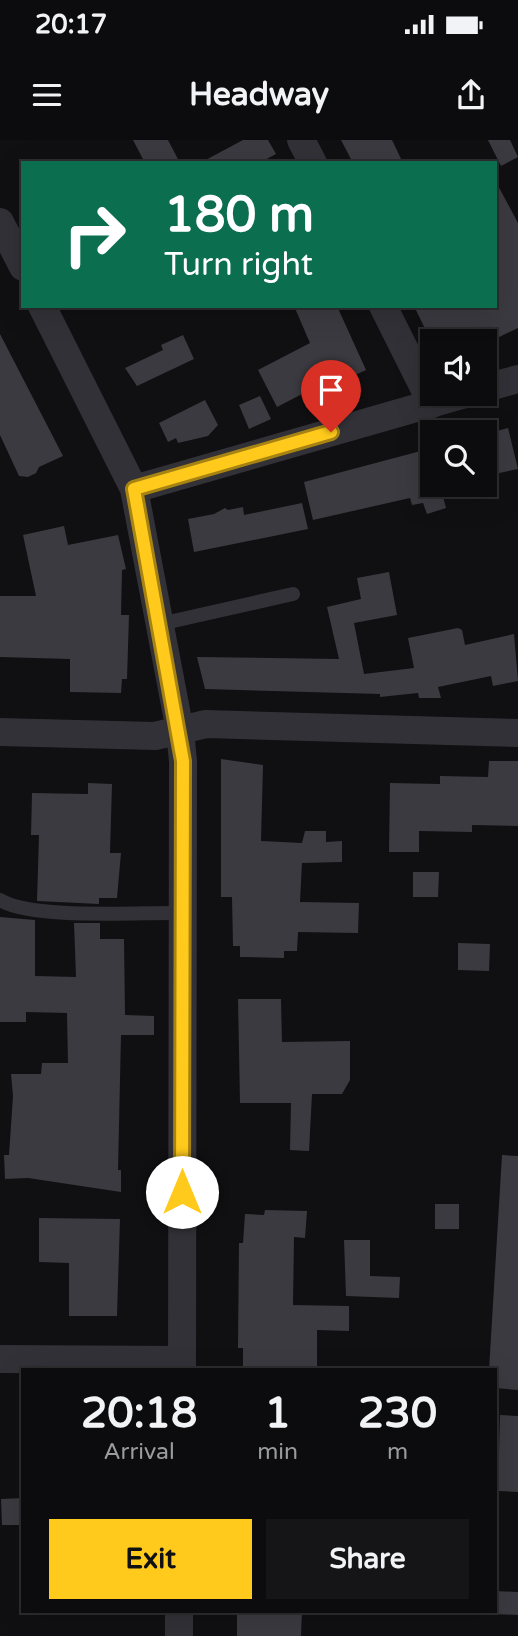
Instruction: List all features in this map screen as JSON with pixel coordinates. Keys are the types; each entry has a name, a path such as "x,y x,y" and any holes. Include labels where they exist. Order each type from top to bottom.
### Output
{"street":[{"path":"301,140 312,161"},
{"path":"0,222 21,263"},
{"path":"0,1359 182,1365 183,761 180,732 134,489 43,308"},
{"path":"384,308 420,380"},
{"path":"497,385 518,379"},
{"path":"134,489 425,406"},
{"path":"0,732 155,736 206,724 518,733"},
{"path":"179,1613 179,1636"}],"lane":[{"path":"160,624 293,594"},
{"path":"0,900 8,905 45,911 183,913"}],"building":[{"path":"133,140 168,140 179,161 144,161"},
{"path":"243,140 268,140 276,154 263,161 204,161"},
{"path":"341,140 392,140 402,161 352,161"},
{"path":"488,140 510,140 518,157 501,166"},
{"path":"497,184 518,223 518,328 497,338 497,329 425,329 415,308 497,308"},
{"path":"295,308 338,308 366,370 353,376 356,383 336,392 331,379 277,407 258,370 310,343"},
{"path":"0,334 63,456 39,467 36,473 28,477 19,476 0,435"},
{"path":"183,335 194,359 137,386 125,368 163,350 161,345"},
{"path":"260,396 271,419 249,429 239,405"},
{"path":"205,400 218,425 208,436 178,443 176,438 168,442 159,423"},
{"path":"508,428 518,469 497,473 497,431"},
{"path":"420,451 420,497 443,497 446,508 427,514 423,503 412,505 410,498 313,520 304,482"},
{"path":"302,503 308,529 194,552 188,519 214,514 225,508 228,510 243,507 244,515"},
{"path":"64,526 68,545 118,535 126,569 122,570 121,615 129,615 127,679 122,679 121,693 70,692 70,659 0,657 0,596 36,596 23,535"},
{"path":"389,572 397,615 354,623 364,674 414,668 408,638 458,628 462,630 465,645 514,634 518,681 493,686 491,676 438,687 441,698 419,698 418,693 380,697 380,694 205,689 197,657 339,659 327,607 361,599 357,578"},
{"path":"221,759 263,765 261,841 302,843 305,831 326,831 326,842 342,841 342,862 302,863 300,902 359,903 358,933 298,932 297,951 284,951 284,958 240,957 240,946 233,946 232,897 221,897"},
{"path":"489,761 518,761 518,826 472,825 472,832 419,831 419,852 389,852 390,783 440,784 440,776 488,777"},
{"path":"88,783 112,784 110,853 121,853 117,898 99,898 99,904 37,901 39,835 31,835 32,793 88,794"},
{"path":"413,872 439,872 438,897 413,897"},
{"path":"0,917 35,920 35,976 76,977 74,923 100,923 100,939 124,939 125,1015 154,1016 154,1035 121,1035 118,1170 121,1170 121,1192 28,1178 5,1179 4,1155 9,1155 13,1096 11,1074 41,1074 42,1063 68,1063 67,1013 26,1012 26,1022 0,1022"},
{"path":"458,943 490,944 489,971 458,970"},
{"path":"238,999 281,999 282,1042 350,1041 350,1080 342,1094 312,1094 309,1151 290,1150 291,1103 240,1103"},
{"path":"502,1155 518,1156 518,1390 497,1388 497,1368 489,1368"},
{"path":"435,1204 459,1204 459,1229 435,1229"},
{"path":"265,1210 307,1211 305,1238 294,1237 293,1305 349,1306 349,1331 317,1330 317,1368 243,1368 243,1348 238,1348 239,1243 243,1243 245,1214 264,1215"},
{"path":"39,1218 120,1219 117,1316 69,1316 69,1263 39,1262"},
{"path":"344,1240 370,1240 370,1276 400,1277 399,1298 346,1296"},
{"path":"500,1415 518,1416 518,1492 498,1491"},
{"path":"21,1498 21,1525 2,1525 1,1499"},
{"path":"497,1591 518,1592 518,1615 495,1614"},
{"path":"237,1613 302,1613 301,1636 237,1636"}],"route":[{"path":"182,1192 183,761 180,732 134,489 331,432"}]}
